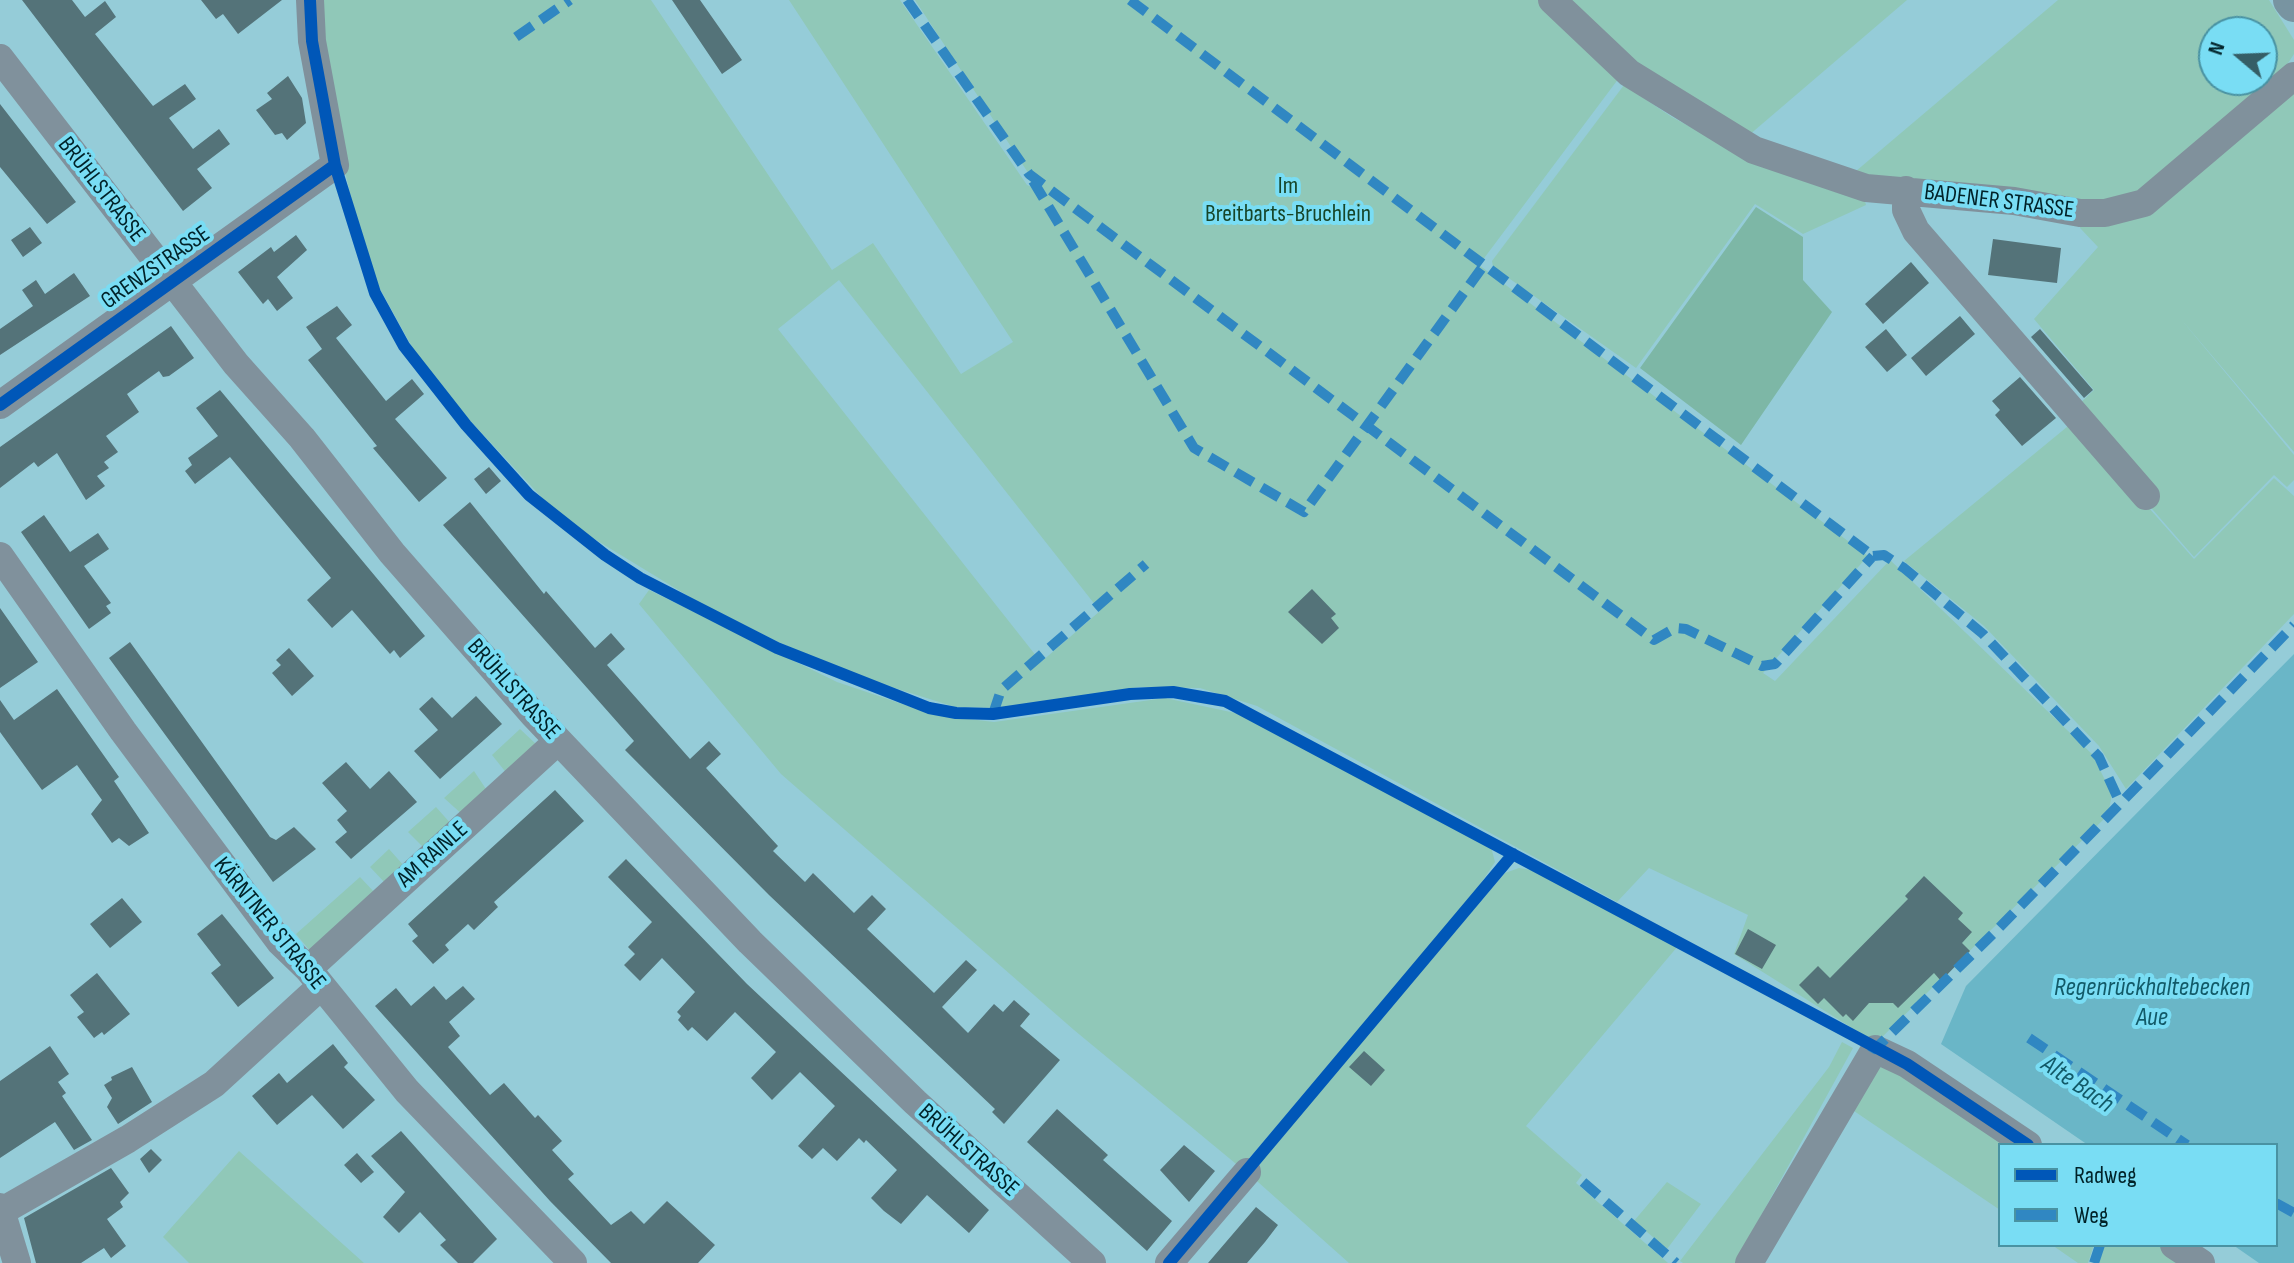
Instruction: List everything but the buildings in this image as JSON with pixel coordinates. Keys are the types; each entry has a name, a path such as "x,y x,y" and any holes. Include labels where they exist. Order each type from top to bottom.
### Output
{"street":[{"name":"GRENZSTRASSE","path":"0,405 335,165 312,41 310,0"},
{"path":"1552,0 1629,73 1754,150 1839,182 1866,188 1906,190"},
{"name":"BRÜHLSTRASSE","path":"0,58 173,283 392,553 558,741 761,953 915,1102 1092,1263"},
{"name":"BADENER STRASSE","path":"2146,496 1916,231 1906,210 1906,190 2014,201 2080,213 2126,209 2157,193 2294,76"},
{"name":"KÄRNTNER STRASSE","path":"0,556 280,942 314,978 407,1091 573,1263"},
{"name":"AM RAINLE","path":"1,1209 128,1139 214,1084 314,978 558,741"},
{"path":"1749,1263 1875,1049 1907,1064 2025,1143"},
{"path":"1169,1263 1247,1172"},
{"path":"1,1209 10,1259"},
{"path":"2177,1247 2201,1263"}],"green space":[{"name":"Im Breitbarts-Bruchlein","path":"319,0 651,0 832,270 873,243 961,374 1013,342 789,0 900,0 1027,185 1040,191 915,0 1538,0 1619,78 1479,265 1868,556 1763,673 1775,681 1890,560 2092,754 2112,794 2108,815 1876,1043 1734,954 1748,915 1649,868 1617,902 1257,706 1200,688 1139,687 1000,708 955,707 866,679 778,642 698,602 583,532 547,503 462,412 417,356 379,287 357,224 324,79","holes":["839,280 1100,611 1041,662 778,329"]},
{"path":"1567,0 1907,0 1748,136 1627,59"},
{"path":"2058,0 2269,0 2294,40 2294,54 2283,71 2278,75 2278,16 2198,16 2198,96 2253,96 2124,203 1849,177"},
{"path":"1624,85 1672,117 1748,158 1864,198 1866,205 1803,234 1755,204 1636,368 1493,267 1492,261"},
{"path":"2294,90 2294,452 2180,318 2294,455 2294,480 2287,487 2274,475 2194,557 2146,502 2076,407 2094,390 2034,319 2098,247 2080,228 2082,220 2098,225"},
{"path":"1756,207 1803,237 1803,280 1832,312 1741,445 1640,368"},
{"path":"2073,422 2194,559 2274,478 2294,496 2294,614 2126,789 2099,746 1984,626 1904,561"},
{"path":"649,590 837,682 935,715 994,722 1165,698 1240,714 1483,842 1491,847 1495,862 1473,895 1241,1168 1074,1030 781,774 639,604"},
{"path":"520,729 536,744 508,775 492,755"},
{"path":"474,771 488,792 464,816 444,798"},
{"path":"436,807 452,825 425,849 408,832"},
{"path":"389,849 405,867 386,884 370,867"},
{"path":"1519,868 1537,871 1678,946 1526,1126 1582,1175 1576,1183 1668,1263 1349,1263 1249,1174 1505,873"},
{"path":"360,877 376,894 311,952 296,934"},
{"path":"1842,1042 1853,1048 1735,1263 1680,1261 1829,1067"},
{"path":"1884,1064 2015,1143 1998,1143 1998,1209 1854,1111 1878,1067"},
{"path":"239,1151 364,1263 189,1263 163,1237"},
{"path":"1667,1182 1701,1204 1667,1249 1634,1221"},
{"path":"2055,1247 2093,1247 2088,1263 2078,1263"},
{"path":"2103,1247 2169,1247 2192,1263 2098,1263"}],"water":[{"name":"Regenrückhaltebecken Aue","path":"2294,654 2294,1263 2259,1263 2236,1247 2278,1247 2278,1143 2085,1143 1941,1044 1966,986"}],"marked path":[{"path":"516,37 570,0"},
{"path":"907,0 1029,174 1654,640 1675,628 1686,629 1762,666 1775,664 1873,556"},
{"path":"1130,0 1873,556"},
{"path":"1033,181 1194,448 1304,512 1484,265"},
{"path":"1873,556 1884,555 1904,568 1983,634 2099,757 2120,803"},
{"path":"993,714 1001,690 1146,564"},
{"path":"1870,1046 1875,1049 1998,929 2294,625"},
{"path":"2029,1038 2184,1143"},
{"path":"1583,1182 1676,1263"},
{"path":"2278,1204 2294,1213"},
{"path":"2094,1263 2099,1247"}],"cycle path":[{"path":"310,0 312,41 335,165 375,293 404,346 466,425 529,495 605,555 640,578 777,648 929,708 956,713 993,714 1130,694 1173,692 1225,701 1907,1064 2025,1143"},
{"path":"0,405 335,165"},
{"path":"1169,1263 1513,854"}],"water label":[{"name":"Alte Bach","path":"2077,1085"}]}
